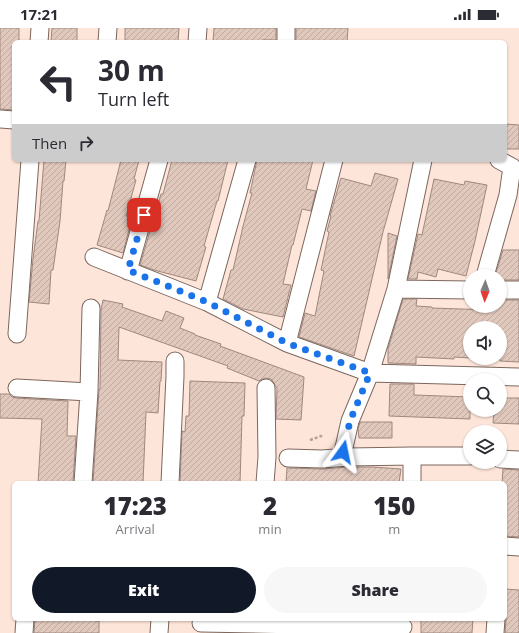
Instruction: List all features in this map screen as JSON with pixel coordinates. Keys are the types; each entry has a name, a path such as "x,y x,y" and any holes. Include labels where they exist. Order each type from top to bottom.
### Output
{"street":[{"path":"39,40 40,28"},
{"path":"107,40 108,28"},
{"path":"197,40 198,28"},
{"path":"286,28 286,40"},
{"path":"0,119 12,120"},
{"path":"17,334 30,162"},
{"path":"128,270 158,162"},
{"path":"207,302 246,162"},
{"path":"287,343 333,162"},
{"path":"348,457 343,454 343,452 350,421 370,373 396,289 423,162"},
{"path":"488,269 514,195 512,167 503,162"},
{"path":"94,257 207,302 287,343 370,373 519,377"},
{"path":"396,289 463,290"},
{"path":"507,290 519,290"},
{"path":"83,481 91,308"},
{"path":"170,481 175,360"},
{"path":"17,388 88,392"},
{"path":"265,481 267,457 266,388"},
{"path":"412,456 412,481"},
{"path":"288,458 322,459 348,457 463,456"},
{"path":"507,459 519,460"},
{"path":"507,546 519,547"},
{"path":"24,633 25,621"},
{"path":"159,633 160,621"},
{"path":"495,633 496,621"},
{"path":"200,623 403,626"}],"building":[{"path":"0,28 19,28 19,40 12,40 12,110 0,109"},
{"path":"52,28 77,28 77,40 51,40"},
{"path":"125,28 179,28 178,40 125,40"},
{"path":"214,28 276,28 276,40 213,40"},
{"path":"296,28 348,28 347,40 296,40"},
{"path":"507,124 519,125 519,149 507,149"},
{"path":"44,162 66,162 60,221 53,270 51,270 49,304 29,302 33,259 39,221"},
{"path":"120,162 138,162 134,179 136,180 126,216 132,218 123,253 97,245 107,210 108,211"},
{"path":"171,162 228,162 218,201 204,246 206,247 196,281 140,265 161,194 163,194"},
{"path":"257,162 313,162 306,189 316,191 311,211 302,209 292,245 283,284 291,285 283,317 243,309 223,299 231,270 233,270 252,193 250,193"},
{"path":"375,173 398,179 383,232 354,356 299,337 305,313 315,316 324,271 321,270 329,232 327,231 341,178 371,186"},
{"path":"434,179 464,185 465,181 487,185 468,269 463,269 463,275 438,269 436,277 418,272 417,279 408,279 418,234 422,235"},
{"path":"388,233 397,236 388,279"},
{"path":"503,250 519,250 519,280 507,280 507,269 497,269"},
{"path":"403,299 417,299 416,306 463,309 463,313 507,313 507,300 519,300 519,362 507,361 507,321 463,321 463,358 454,357 454,359 416,357 416,364 388,363 388,349"},
{"path":"103,300 123,304 122,307 162,321 166,311 184,318 180,328 221,344 220,346 304,377 301,420 276,419 277,388 271,379 265,378 259,381 227,368 228,366 119,327 118,360 162,362 158,413 146,412 143,481 93,481 100,389 101,310"},
{"path":"190,381 245,383 244,416 242,416 240,481 180,481 182,431 185,432 186,416 189,416"},
{"path":"390,384 414,384 414,395 463,397 463,417 470,417 470,419 389,416"},
{"path":"0,394 9,394 16,398 68,401 67,436 76,436 73,481 38,481 42,419 0,418"},
{"path":"507,398 519,398 519,424 493,423 493,417 507,417"},
{"path":"360,422 392,422 392,438 359,438 358,429"},
{"path":"372,467 401,469 399,481 286,481 287,468 322,469"},
{"path":"503,469 519,470 519,537 507,536 507,481 502,481"},
{"path":"507,589 519,590 519,633 505,633 507,621"},
{"path":"35,621 99,621 99,633 34,633"},
{"path":"421,621 473,621 472,633 421,633"}],"route":[{"path":"144,215 128,270 207,302 287,343 370,373 350,421 343,452"}]}
